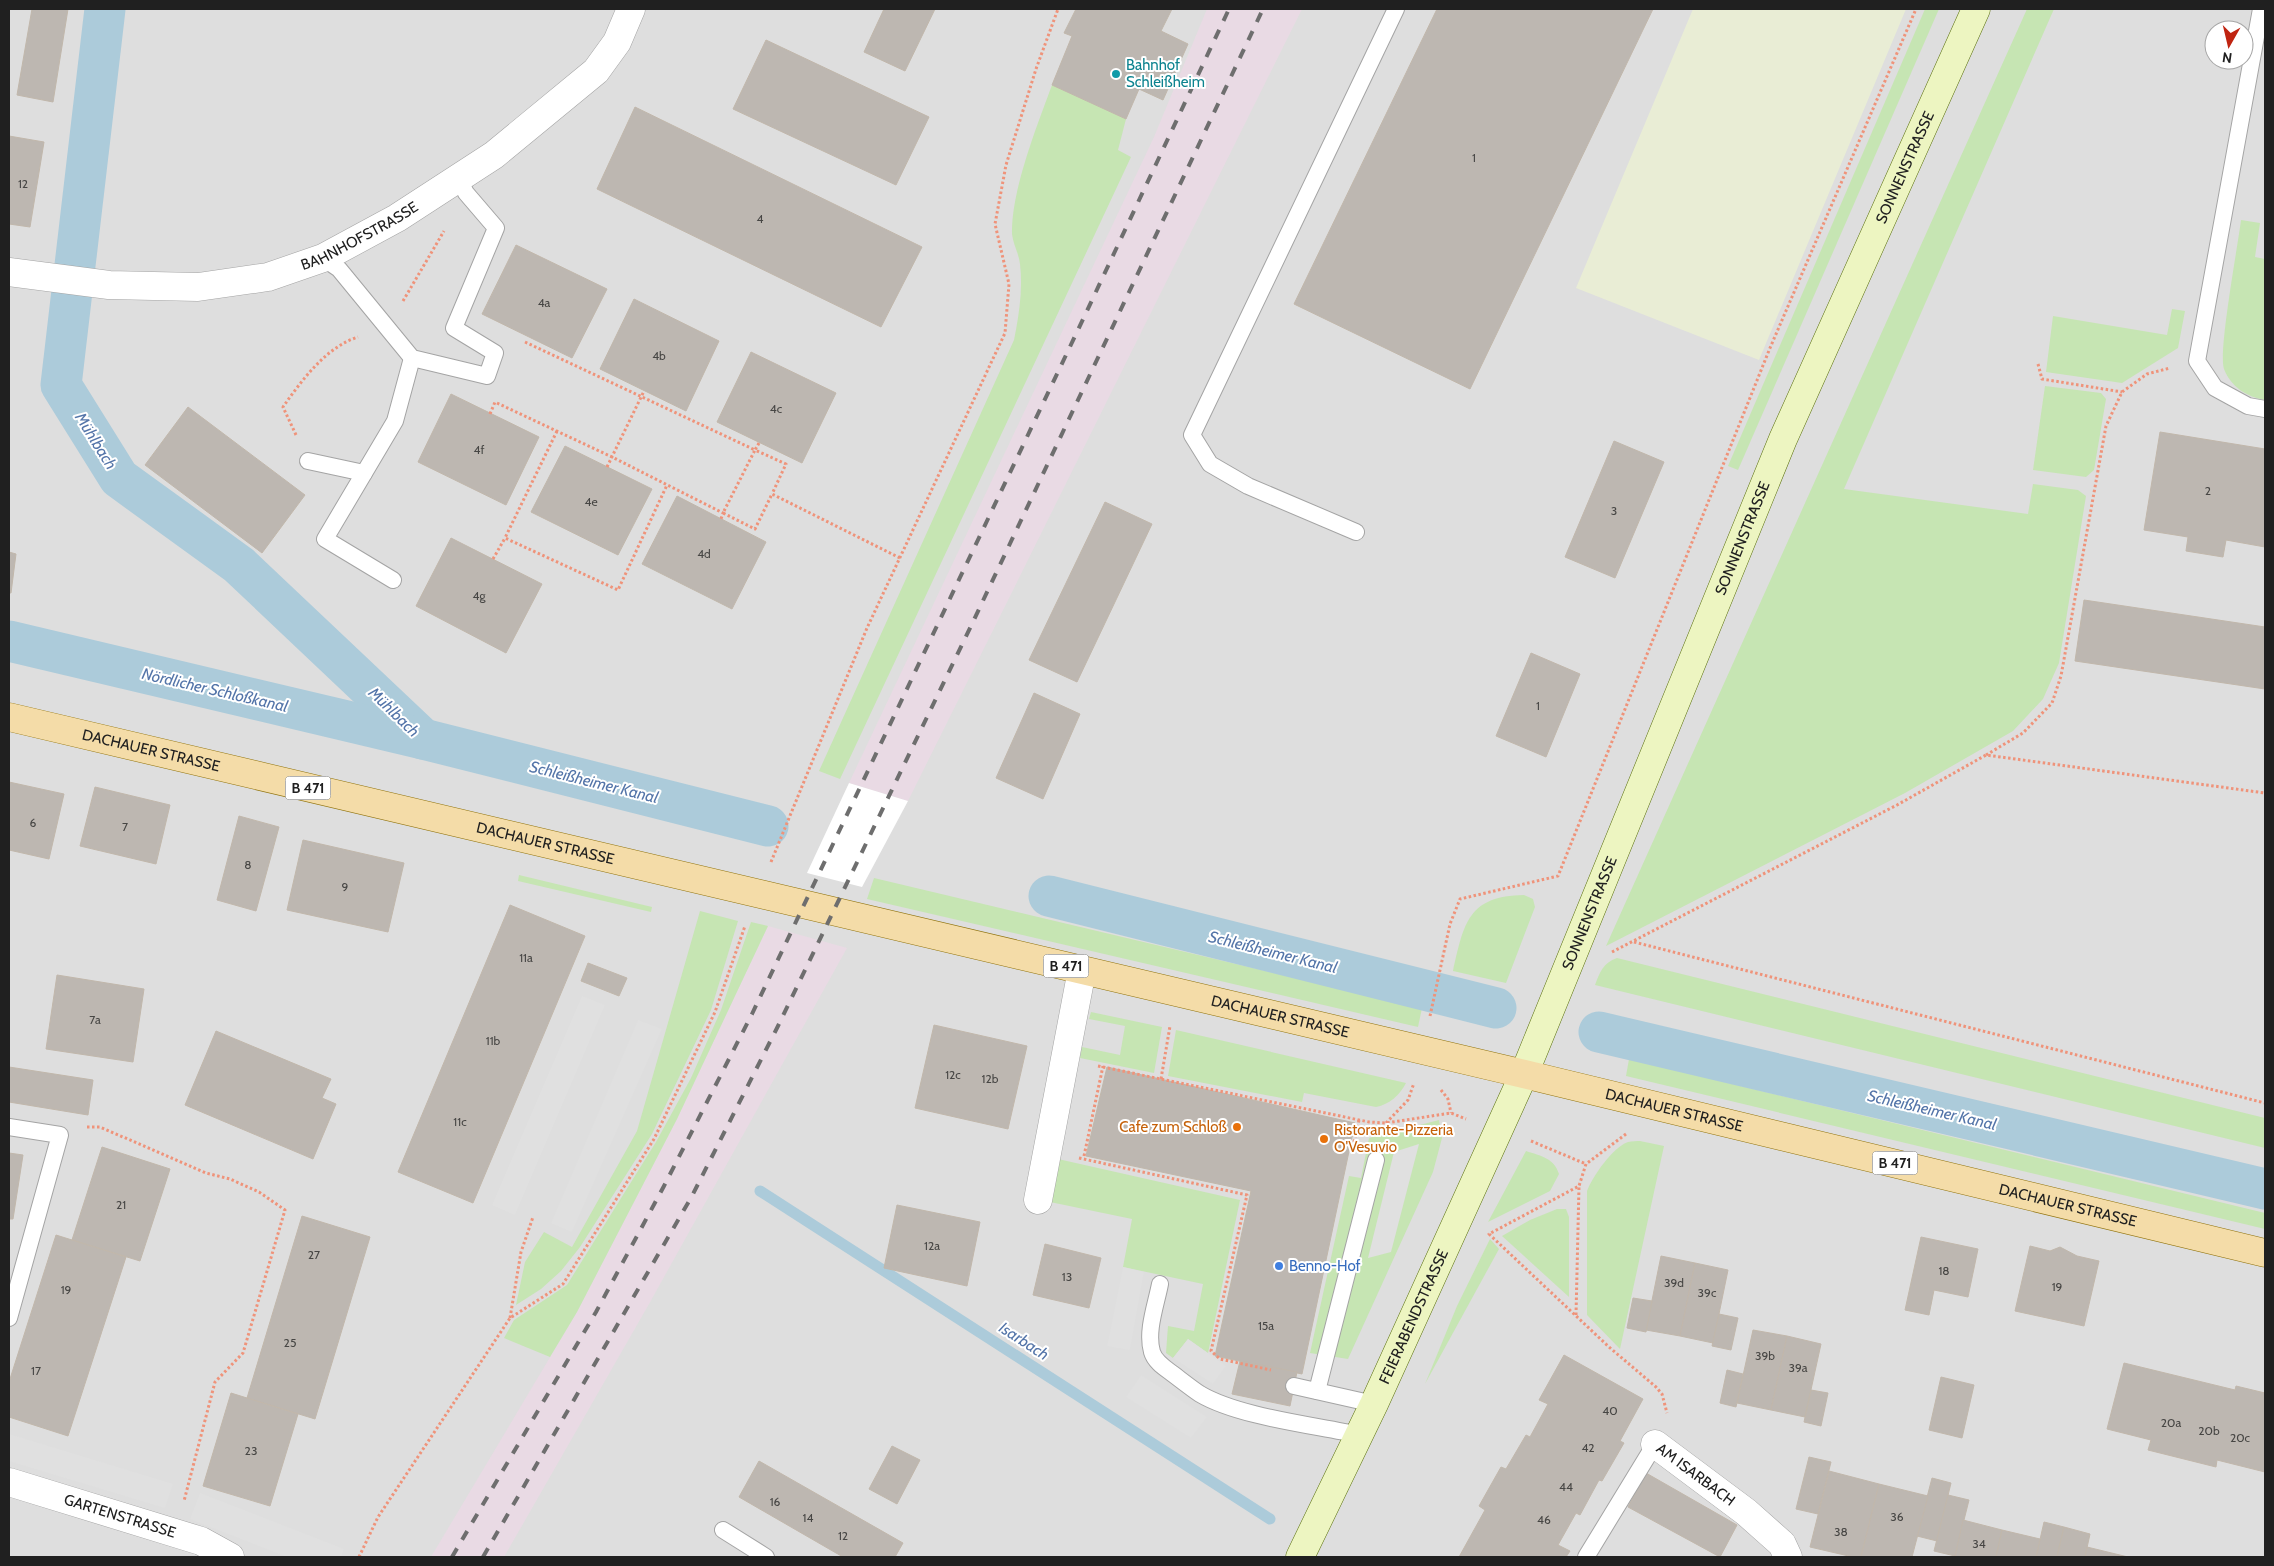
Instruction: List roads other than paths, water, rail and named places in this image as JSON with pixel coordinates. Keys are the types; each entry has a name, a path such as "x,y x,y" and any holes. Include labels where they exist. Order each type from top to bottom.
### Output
{"main road":[{"name":"SONNENSTRASSE","path":"1524,1074 1783,439 1976,9"},
{"name":"DACHAUER STRASSE","path":"9,717 1524,1074 2265,1253"},
{"name":"FEIERABENDSTRASSE","path":"1300,1557 1374,1404 1524,1074"}],"street":[{"name":"BAHNHOFSTRASSE","path":"9,272 110,285 198,287 268,277 323,258 462,186 494,155 596,71 617,42 631,9"},
{"path":"1038,1200 1082,970"},
{"name":"AM ISARBACH","path":"1655,1444 1746,1512 1782,1544 1788,1557"},
{"name":"GARTENSTRASSE","path":"9,1482 201,1541 230,1557"}],"lane":[{"path":"1356,532 1248,486 1210,464 1192,436 1396,9"},
{"path":"2261,9 2197,361 2215,388 2248,406 2265,409"},
{"path":"323,258 339,269 412,358 487,376 495,353 454,328 496,228 462,186"},
{"path":"393,580 325,539 395,421 412,358"},
{"path":"308,461 364,473"},
{"path":"9,1127 60,1135 9,1318"},
{"path":"1317,1391 1376,1160"},
{"path":"1160,1284 1150,1331 1152,1355 1159,1364 1180,1380 1201,1394 1228,1406 1359,1435"},
{"path":"1294,1386 1374,1404"},
{"name":"AM ISARBACH","path":"1586,1557 1655,1444"},
{"path":"723,1530 766,1557"}],"waterway":[{"name":"Mühlbach","path":"105,9 61,385 119,478 239,565 423,739"},
{"name":"Nördlicher Schloßkanal","path":"9,641 423,739 768,826"},
{"name":"Schleißheimer Kanal","path":"1049,896 1496,1008"},
{"name":"Schleißheimer Kanal","path":"1599,1032 2265,1189"},
{"name":"Isarbach","path":"760,1191 1270,1519"}],"railway":[{"path":"452,1557 596,1312 664,1186 752,1014 1229,9"},
{"path":"483,1557 692,1196 778,1026 971,626 1263,9"}],"place":[{"name":"Bahnhof Schleißheim","path":"1116,74"},
{"name":"Cafe zum Schloß","path":"1237,1127"},
{"name":"Ristorante-Pizzeria O'Vesuvio","path":"1324,1139"},
{"name":"Benno-Hof","path":"1279,1266"}]}
